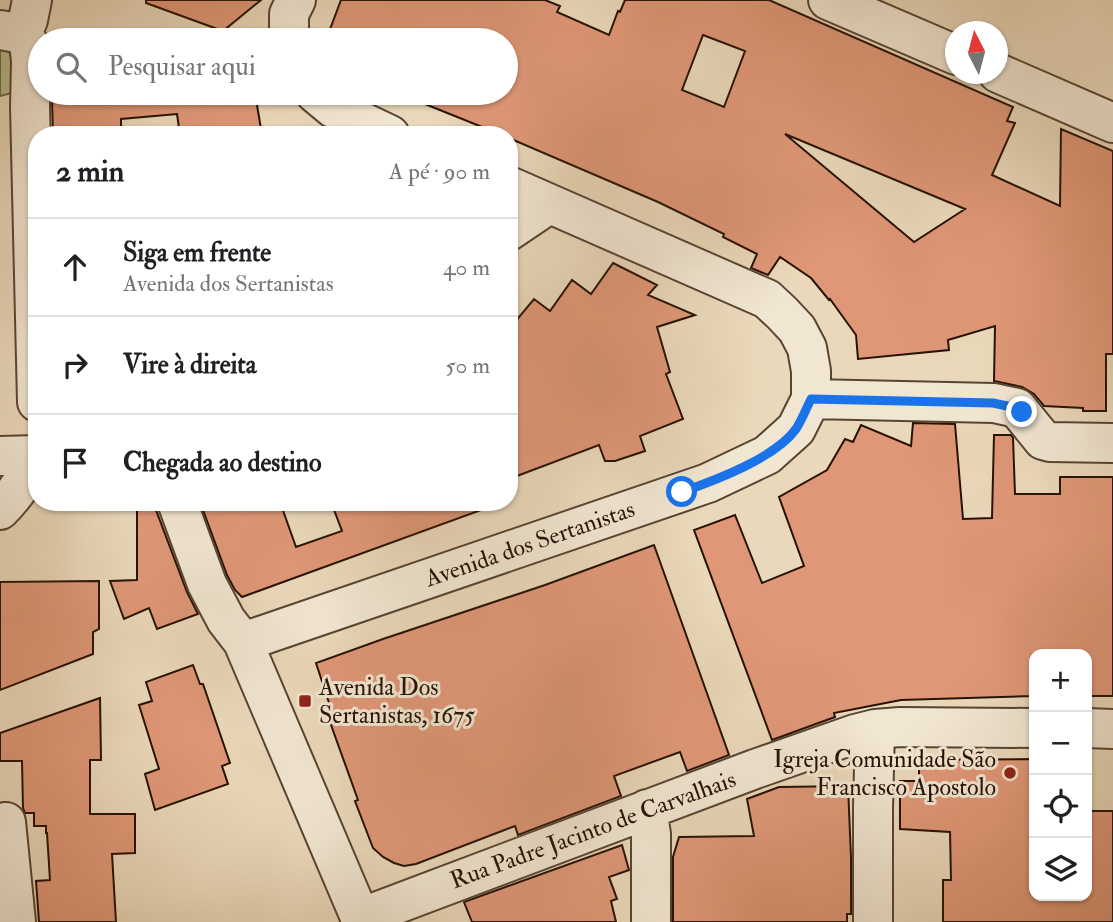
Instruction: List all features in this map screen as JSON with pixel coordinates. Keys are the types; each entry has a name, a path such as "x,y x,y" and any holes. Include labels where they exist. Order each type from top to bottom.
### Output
{"street":[{"path":"289,28 289,14 296,0"},
{"path":"828,0 945,50"},
{"path":"18,21 28,42"},
{"path":"28,70 15,108 17,283 28,348"},
{"path":"1008,77 1113,123"},
{"path":"329,105 371,126"},
{"name":"Avenida dos Sertanistas","path":"243,642 708,483 767,455 796,429 811,399 811,371 807,348 797,329 767,299 518,190"},
{"path":"518,225 549,204"},
{"path":"811,399 1009,405 1022,412 1044,440 1113,443"},
{"path":"0,456 28,457"},
{"path":"0,510 15,496 28,475"},
{"path":"180,511 207,584 226,620 243,642 361,920"},
{"name":"Rua Padre Jacinto de Carvalhais","path":"361,920 647,809 855,734 900,727 1029,728"},
{"path":"1092,728 1113,729"},
{"path":"873,922 875,729"},
{"path":"647,809 651,834 651,922"},
{"path":"6,822 16,922"}],"green space":[{"path":"0,45 16,49 16,92 0,96"}],"building":[{"path":"146,0 261,0 227,28 215,28 146,3"},
{"path":"341,0 545,0 560,6 557,12 609,35 625,0 769,0 945,77 945,84 961,84 1013,107 1007,121 1015,123 992,175 1060,206 1061,129 1113,151 1113,354 1106,354 1106,411 1044,406 1034,394 1022,387 994,381 995,326 948,340 949,350 858,359 856,335 811,278 780,257 768,275 751,268 757,254 723,237 724,234 658,202 518,142 518,126 480,126 427,105 518,105 518,28 330,28","holes":["703,35 745,51 724,107 682,90","785,134 965,209 914,242"]},
{"path":"52,105 257,105 260,126 179,126 177,114 121,119 121,126 53,126"},
{"path":"613,263 657,285 648,295 695,315 657,327 670,372 666,374 683,419 640,436 645,451 615,461 605,461 599,445 518,476 518,318 534,299 550,311 572,280 591,294"},
{"path":"913,423 955,424 963,519 992,518 994,435 1011,435 1013,438 1015,494 1060,494 1060,477 1113,477 1113,696 1092,696 1092,649 1029,649 1029,696 901,700 834,713 835,717 772,740 694,530 735,515 762,583 804,566 779,497 827,470 845,439 853,442 861,425 911,446"},
{"path":"137,511 156,511 198,614 157,629 149,608 124,619 110,581 137,580"},
{"path":"203,511 283,511 296,547 342,531 334,511 478,511 242,597 227,575"},
{"path":"654,545 729,755 687,771 680,752 614,776 621,796 518,835 515,826 416,864 404,866 383,857 373,848 355,801 358,800 326,711 331,709 316,663"},
{"path":"99,581 99,629 93,632 93,654 0,690 0,582"},
{"path":"193,665 200,684 203,684 230,763 222,766 228,784 155,810 145,774 159,769 139,705 152,701 146,682"},
{"path":"100,698 101,760 90,760 90,814 135,814 135,853 112,854 116,922 39,922 36,881 50,880 46,826 34,826 34,813 25,813 22,761 0,761 0,733"},
{"path":"1029,759 1029,901 1092,901 1092,811 1113,811 1113,922 943,922 943,880 951,880 950,832 900,829 900,781 919,781 919,760"},
{"path":"848,786 851,914 847,914 847,922 673,922 673,857 679,837 754,836 747,799 779,787"},
{"path":"622,845 629,870 609,877 617,899 611,901 616,922 472,922 464,902"}],"place":[{"name":"Avenida Dos Sertanistas, 1675","path":"305,701"},
{"name":"Igreja Comunidade São Francisco Apostolo","path":"1010,773"}],"route":[{"path":"682,492 708,483 767,455 796,429 811,399 993,403 1009,405 1022,412"}]}
